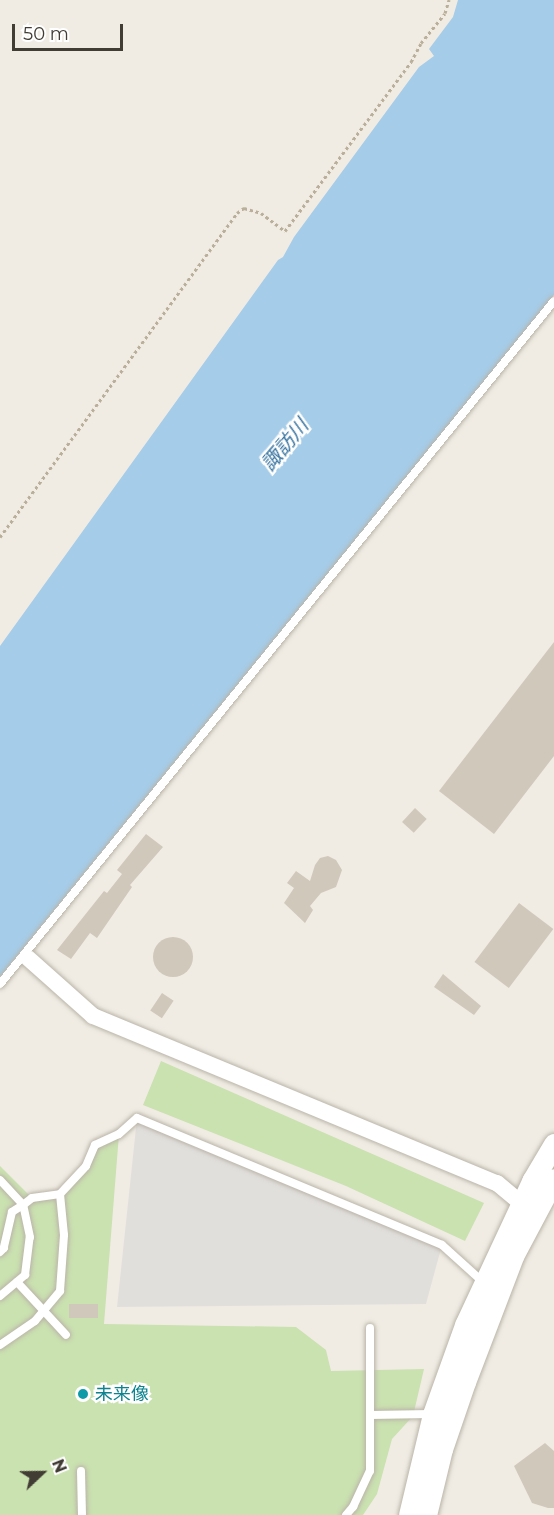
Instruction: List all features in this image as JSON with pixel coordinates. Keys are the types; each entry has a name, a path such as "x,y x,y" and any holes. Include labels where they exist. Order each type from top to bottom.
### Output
{"street":[{"path":"28,958 93,1016 497,1183 521,1203"},
{"path":"409,1515 433,1414 483,1282 521,1203 554,1144"},
{"path":"426,1515 442,1449 513,1256 554,1179"}],"lane":[{"path":"0,984 554,301"},
{"path":"0,1252 4,1248 12,1212 32,1198 60,1194 86,1166 95,1145 119,1134 137,1118 442,1245 483,1282"},
{"path":"0,1180 23,1205 30,1237 26,1275 0,1296"},
{"path":"0,1345 35,1321 60,1291 64,1235 60,1194"},
{"path":"17,1282 66,1335"},
{"path":"346,1515 353,1507 370,1471 370,1328"},
{"path":"370,1415 433,1414"},
{"path":"81,1471 82,1515"}],"path":[{"path":"0,537 237,213 244,208 261,213 285,231 411,62 421,43 445,13 449,0"}],"green space":[{"path":"161,1061 484,1203 465,1241 346,1186 143,1105"},
{"path":"119,1134 104,1324 296,1327 326,1350 331,1371 424,1369 413,1416 392,1439 377,1494 363,1515 0,1515 0,1166 32,1198 60,1194 86,1166 95,1145"}],"shaded area":[{"path":"137,1118 442,1245 426,1304 117,1307"}],"water":[{"name":"諏訪川","path":"458,0 554,0 554,295 0,977 0,646 419,67 434,56 429,49 453,17"}],"building":[{"path":"554,642 554,756 494,834 439,791"},
{"path":"415,808 427,819 414,833 402,822"},
{"path":"146,834 163,847 130,885 132,887 97,938 90,933 71,959 57,950 104,891 107,893 122,874 117,870"},
{"path":"328,856 336,860 342,870 336,887 321,893 310,906 313,910 305,923 284,903 294,888 287,883 296,871 310,881 320,858"},
{"path":"519,903 553,929 509,988 474,962"},
{"path":"173,937 181,938 187,943 192,949 192,965 187,971 181,976 173,977 165,976 159,971 154,965 153,957 154,949 159,943 165,938"},
{"path":"443,974 481,1006 474,1015 434,987"},
{"path":"162,993 174,1001 162,1018 150,1010"},
{"path":"69,1304 98,1304 98,1318 69,1318"},
{"path":"545,1443 554,1451 554,1508 532,1503 514,1466"}],"place":[{"name":"未来像","path":"83,1394"}]}
